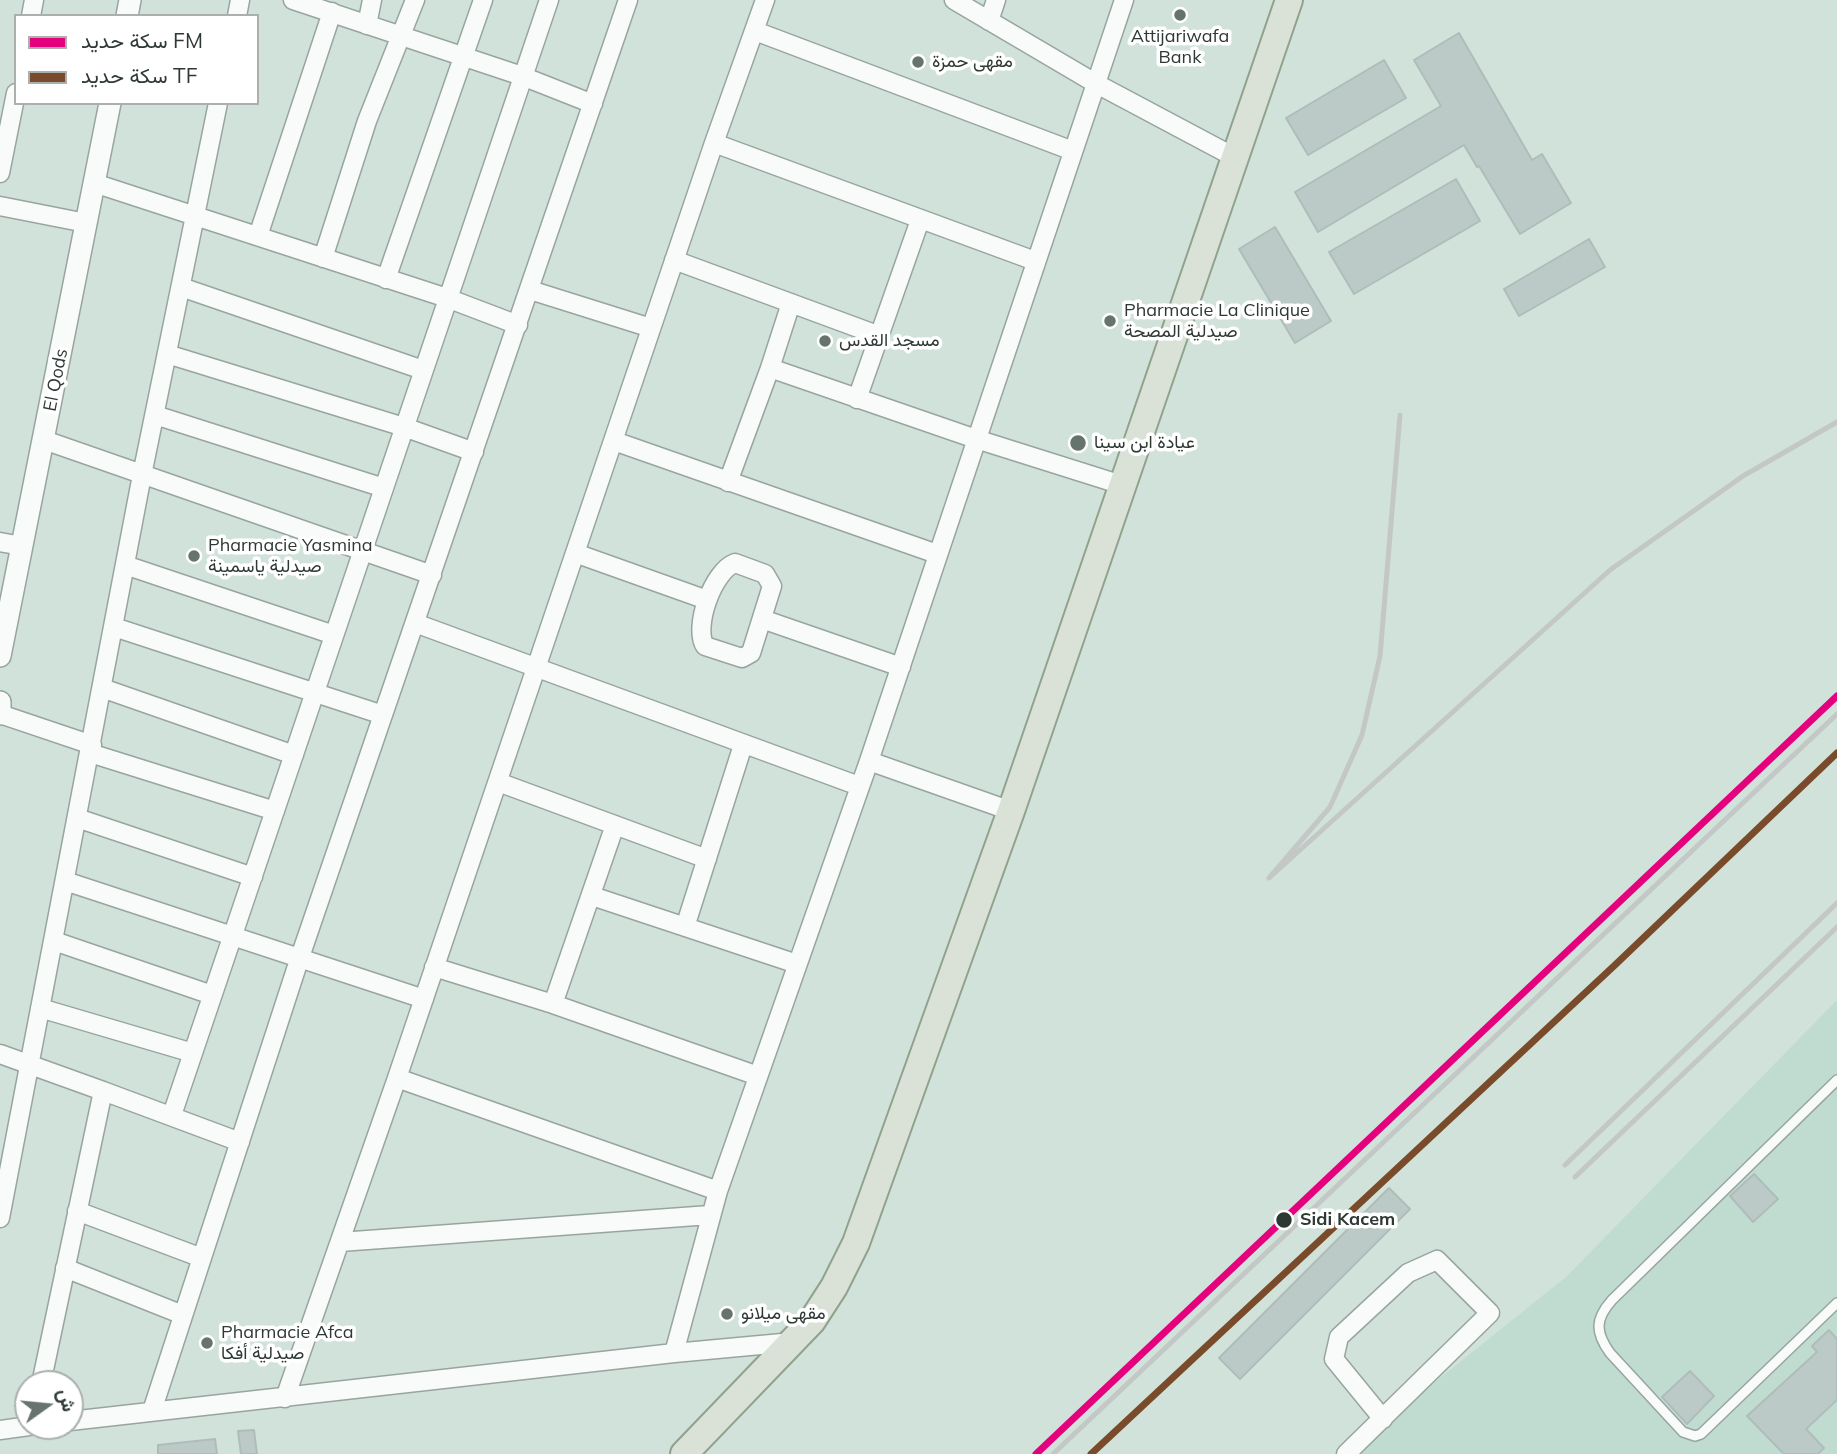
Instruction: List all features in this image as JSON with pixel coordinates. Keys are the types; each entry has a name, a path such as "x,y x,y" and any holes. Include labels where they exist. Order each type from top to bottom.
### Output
{"main road":[{"path":"684,1454 793,1342 822,1308 856,1243 1010,811 1289,0"}],"street":[{"path":"367,24 372,0"},
{"path":"323,258 367,121 415,0"},
{"path":"386,279 483,0"},
{"path":"172,1115 549,0"},
{"path":"152,1411 300,957 628,0"},
{"path":"285,1398 765,0"},
{"path":"954,0 1095,83 1236,158"},
{"path":"989,21 996,0"},
{"path":"674,1353 710,1215 869,761 1124,0"},
{"path":"303,1 522,76 593,104"},
{"path":"258,236 332,12"},
{"path":"755,32 1073,150"},
{"path":"0,173 4,126 14,98"},
{"name":"El Qods","path":"0,656 110,105"},
{"path":"0,1218 142,475 218,105"},
{"path":"714,143 1035,261"},
{"path":"94,183 447,298 518,326"},
{"path":"0,206 86,223"},
{"path":"857,399 920,220"},
{"path":"674,260 880,336"},
{"path":"181,287 423,370"},
{"path":"530,290 651,328"},
{"path":"728,482 791,303"},
{"path":"167,354 404,427 474,452"},
{"path":"770,368 976,439 1122,485"},
{"path":"155,415 384,488"},
{"path":"44,440 432,575"},
{"path":"614,442 937,554"},
{"path":"0,541 22,546"},
{"path":"575,553 708,600"},
{"path":"738,564 757,569 768,577 772,586 762,619 748,656 739,658 705,646 701,635 708,600 718,576 728,566 738,564"},
{"path":"125,565 334,635"},
{"path":"762,619 901,667"},
{"path":"415,623 859,786"},
{"path":"114,627 383,715"},
{"path":"102,688 294,755"},
{"path":"0,702 0,714 91,749 275,811"},
{"path":"685,926 743,745"},
{"path":"869,761 1010,811"},
{"path":"498,782 707,859"},
{"path":"77,818 253,877"},
{"path":"553,1004 615,825"},
{"path":"65,881 424,999"},
{"path":"592,896 797,964"},
{"path":"54,941 212,995"},
{"path":"434,967 553,1004 758,1076"},
{"path":"40,1009 192,1053"},
{"path":"0,1054 240,1142"},
{"path":"397,1078 718,1191"},
{"path":"44,1370 103,1091"},
{"path":"77,1211 202,1258"},
{"path":"340,1242 710,1215"},
{"path":"1346,1454 1382,1419 1490,1313 1437,1260 1408,1273 1339,1336 1334,1359 1382,1419"},
{"path":"65,1268 183,1315"},
{"path":"84,1419 793,1342"}],"lane":[{"path":"1837,1080 1612,1300 1600,1317 1599,1332 1610,1353 1683,1432 1695,1436 1837,1303"}],"shaded area":[{"path":"1837,1000 1837,1454 1345,1454 1566,1277"}],"building":[{"path":"1459,33 1532,160 1542,154 1571,203 1520,234 1464,145 1318,232 1295,192 1441,106 1414,60"},
{"path":"1384,60 1406,98 1308,155 1286,118"},
{"path":"1456,179 1480,221 1354,294 1329,252"},
{"path":"1275,227 1331,321 1295,343 1239,249"},
{"path":"1589,239 1605,267 1519,316 1504,289"},
{"path":"1754,1174 1778,1199 1753,1222 1730,1196"},
{"path":"1389,1188 1410,1209 1240,1379 1219,1358"},
{"path":"1829,1330 1837,1339 1837,1400 1806,1429 1824,1448 1818,1454 1784,1454 1747,1416 1817,1352 1812,1346"},
{"path":"1690,1371 1714,1396 1687,1424 1662,1397"},
{"path":"254,1430 257,1454 241,1454 238,1431"},
{"path":"215,1439 217,1454 158,1454 158,1445"}],"railway":[{"path":"1400,415 1380,656 1362,735 1330,807 1269,878 1610,570 1743,476 1837,422"},
{"path":"1053,1454 1837,714"},
{"path":"1565,1165 1837,903"},
{"path":"1575,1177 1837,927"}],"rail line":[{"name":"FM","path":"1036,1454 1837,696"},
{"name":"TF","path":"1091,1454 1615,965 1837,753"}],"place":[{"name":"Attijariwafa Bank","path":"1180,15"},
{"name":"مقهى حمزة","path":"918,62"},
{"name":"Pharmacie La Clinique صيدلية المصحة","path":"1110,321"},
{"name":"مسجد القدس","path":"825,341"},
{"name":"عيادة ابن سينا","path":"1078,443"},
{"name":"Pharmacie Yasmina صيدلية ياسمينة","path":"194,556"},
{"name":"Sidi Kacem","path":"1284,1220"},
{"name":"مقهى ميلانو","path":"727,1314"},
{"name":"Pharmacie Afca صيدلية أفكا","path":"207,1343"}]}
